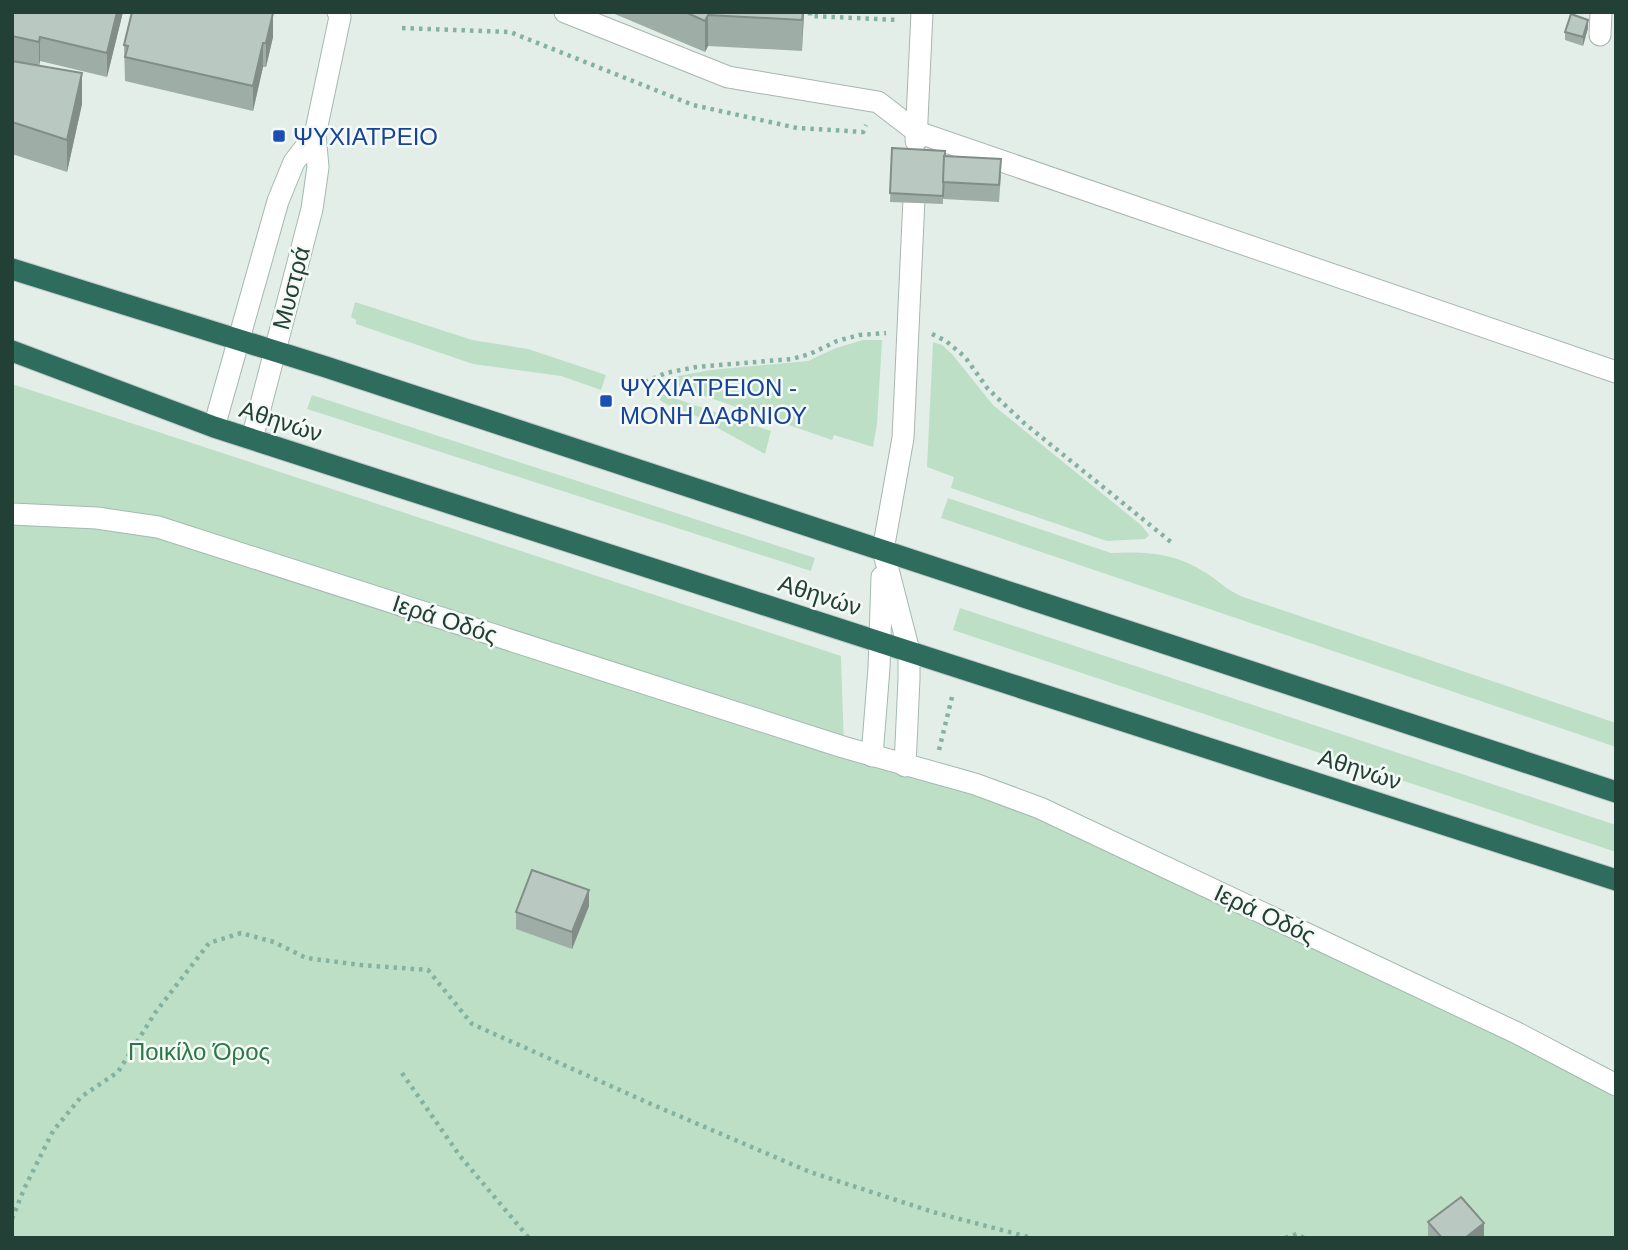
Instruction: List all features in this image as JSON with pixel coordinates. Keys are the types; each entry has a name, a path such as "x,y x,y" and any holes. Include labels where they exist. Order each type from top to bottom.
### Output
{"highway":[{"path":"12,269 274,350 1616,792"},
{"name":"Αθηνών","path":"12,351 214,427 1616,880"}],"street":[{"path":"565,12 727,77 878,102 916,132 1616,372"},
{"path":"1600,35 1601,12"},
{"name":"Μυστρά","path":"252,439 312,209 318,167 315,135 339,14"},
{"path":"872,756 883,550 903,438 922,16"},
{"name":"Μυστρά","path":"214,427 278,201 294,162 315,135"},
{"name":"Ιερά Οδός","path":"12,514 97,518 158,527 872,756 975,784 1040,808 1517,1033 1616,1085"},
{"path":"883,550 909,651 905,766"}],"path":[{"path":"810,12 810,16 922,16"},
{"path":"934,773 953,693"},
{"path":"12,1219 53,1131 81,1097 118,1072 155,1013 209,943 242,933 274,942 306,958 428,970 472,1024 651,1104 810,1172 933,1212 1032,1238"},
{"path":"402,1073 460,1156 529,1238"},
{"path":"1284,1238 1297,1234 1304,1238"}],"green space":[{"path":"355,302 472,340 528,349 606,375 601,390 561,376 473,364 356,324 356,320 351,317"},
{"path":"863,340 882,340 873,447 834,435 832,440 667,383 668,378 711,370 808,361 836,348"},
{"path":"933,342 942,345 952,354 993,405 1141,525 1149,535 1145,539 1107,541 951,488 954,477 927,467"},
{"name":"Ποικίλο Όρος","path":"12,384 841,656 844,748 975,784 1616,1085 1616,1238 12,1238"},
{"path":"659,393 771,431 765,454 696,416 666,404 660,400"},
{"path":"312,395 815,558 811,571 307,409"},
{"path":"948,498 1111,553 1148,553 1184,561 1243,597 1616,723 1616,747 941,518"},
{"path":"960,608 1616,825 1616,852 953,630"}],"building":[{"path":"12,12 117,12 107,53 40,37 39,42 12,36"},
{"path":"132,12 273,13 253,86 125,57 128,46 124,45"},
{"path":"685,12 803,12 802,20 708,15 705,21"},
{"path":"1571,14 1588,20 1583,37 1565,32"},
{"path":"12,61 82,73 67,140 12,122"},
{"path":"892,148 945,151 943,196 890,193"},
{"path":"944,156 1001,159 999,185 943,182"},
{"path":"532,870 589,890 572,932 516,912"},
{"path":"1461,1197 1484,1223 1465,1238 1442,1238 1428,1222"}],"place":[{"name":"ΨΥΧΙΑΤΡΕΙΟ","path":"279,136"},
{"name":"ΨΥΧΙΑΤΡΕΙΟΝ - ΜΟΝΗ ΔΑΦΝΙΟΥ","path":"606,401"}]}
